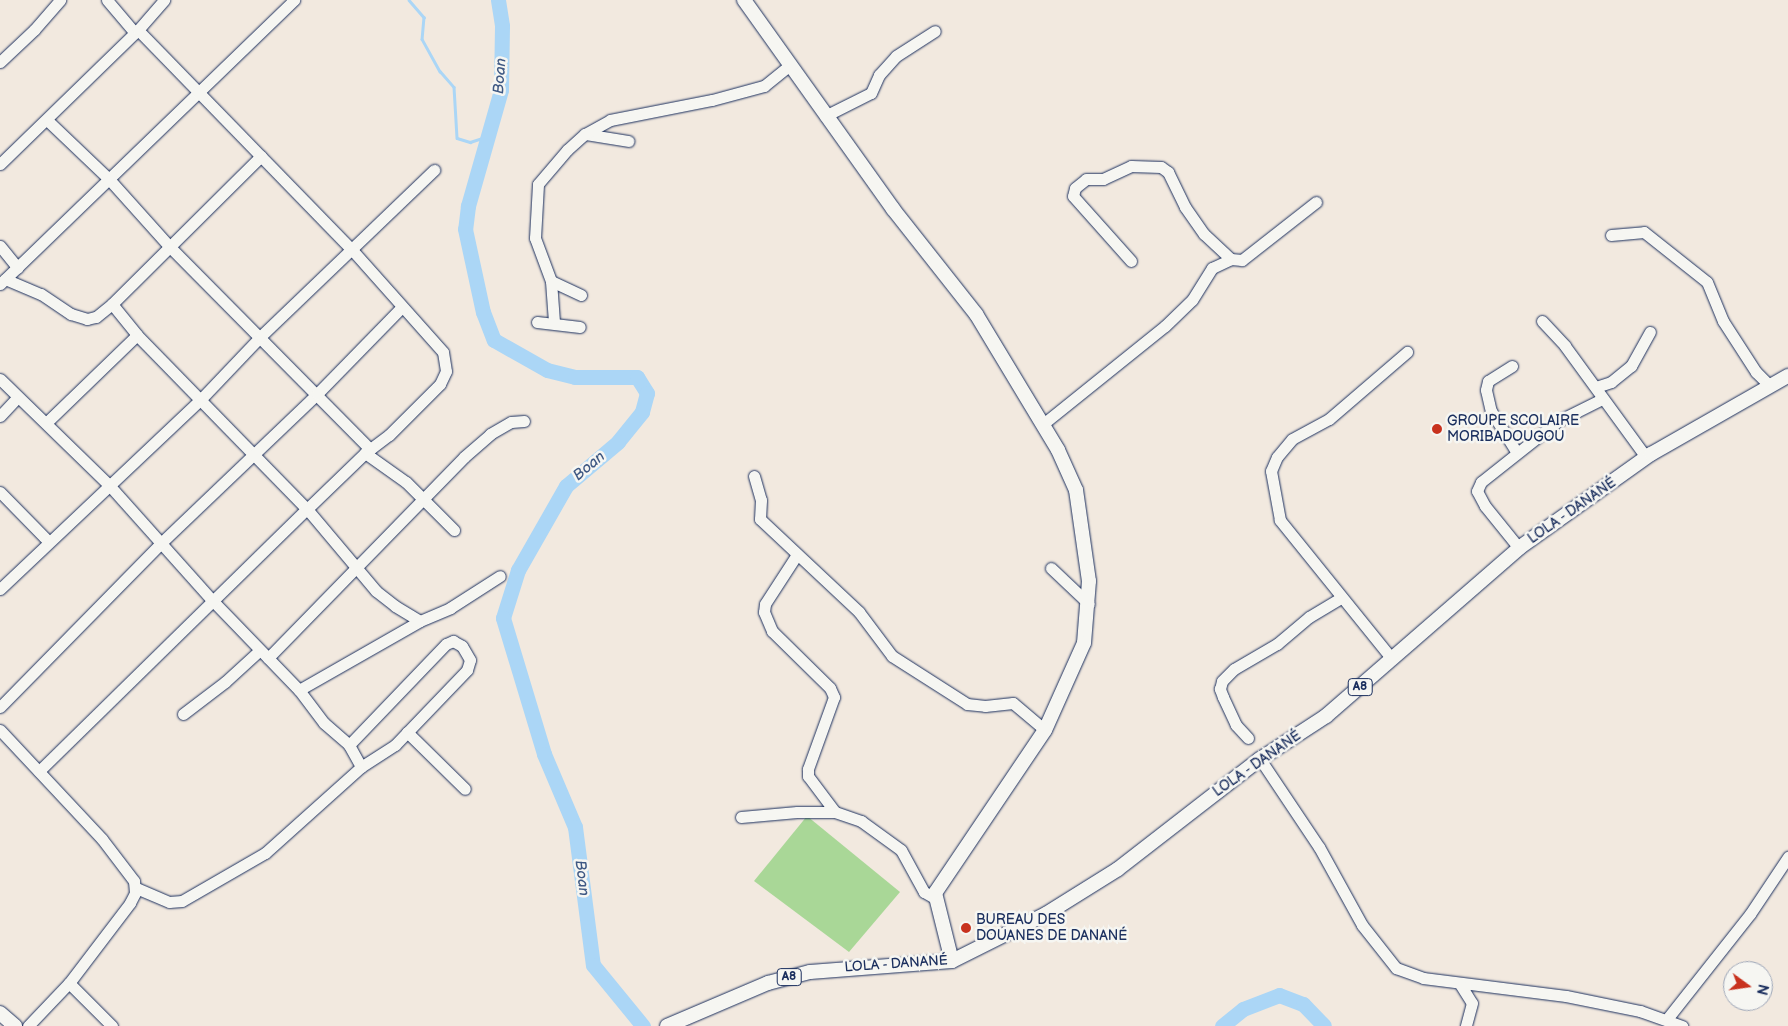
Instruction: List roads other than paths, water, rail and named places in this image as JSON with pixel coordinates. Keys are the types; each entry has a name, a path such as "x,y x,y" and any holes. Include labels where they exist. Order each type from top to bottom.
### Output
{"main road":[{"path":"744,0 893,209 966,299 1043,424 1076,490 1084,537 1089,604 1084,643 1045,730 933,897 952,961"},
{"name":"LOLA - DANANÉ","path":"669,1025 768,982 810,972 952,961 1046,914 1118,869 1260,759 1326,716 1519,548 1646,457 1788,376"},
{"path":"0,1013 16,1026"}],"street":[{"path":"0,62 34,30 60,0"},
{"path":"39,771 307,509 368,451 390,435 440,384 446,371 443,352 401,308 352,250 261,156 136,32 107,0"},
{"path":"0,164 136,32 164,0"},
{"path":"2,282 108,178 199,94 294,0"},
{"path":"825,116 871,93 879,75 896,56 935,31"},
{"path":"554,322 550,282 535,238 538,184 585,134 610,120 764,86 790,65"},
{"path":"47,120 108,178 169,246 318,394 368,451 406,482 454,530"},
{"path":"585,134 628,141"},
{"path":"2,282 41,294 63,310 87,319 112,304 261,156"},
{"path":"1131,261 1073,196 1075,188 1086,179 1103,179 1131,166 1161,167 1168,172 1185,207 1204,234 1231,259"},
{"path":"0,589 48,540 201,399 261,336 434,170"},
{"path":"1043,424 1166,326 1192,300 1208,271 1231,259 1242,260 1316,202"},
{"path":"1611,236 1644,232 1707,282 1723,321 1756,372 1769,386"},
{"path":"0,246 18,268"},
{"path":"550,282 581,295"},
{"path":"112,304 137,335 307,509 376,591 420,622"},
{"path":"0,707 161,543 318,394 401,308"},
{"path":"1542,321 1565,346 1646,457"},
{"path":"537,322 554,322 580,327"},
{"path":"1596,387 1611,382 1631,366 1650,332"},
{"path":"47,422 137,335"},
{"path":"1392,659 1280,520 1272,471 1277,457 1292,440 1329,419 1407,352"},
{"path":"1512,366 1488,381 1486,390 1490,411 1517,453"},
{"path":"0,379 17,398 47,422 109,485 212,600 299,690 309,706 349,745 361,768"},
{"path":"0,416 17,398"},
{"path":"1519,548 1485,506 1477,491 1483,478 1558,421 1602,399"},
{"path":"183,714 264,654 356,566 422,497 490,434 511,422 524,421"},
{"path":"754,476 762,500 760,519 796,556 859,612 892,656 967,704 985,706 1013,703 1045,730"},
{"path":"0,492 48,540"},
{"path":"796,556 765,604 764,612 772,631 830,688 834,697 808,769 808,776 835,812"},
{"path":"1051,568 1089,604"},
{"path":"299,690 420,622 450,608 500,576"},
{"path":"1248,738 1236,725 1223,697 1220,689 1222,681 1234,669 1277,644 1309,617 1341,598"},
{"path":"0,730 119,859 136,888 169,902 182,901 265,853 361,768 395,745 469,666 469,656 456,642 446,644 349,745"},
{"path":"407,732 465,789"},
{"path":"1260,759 1286,794 1362,925 1389,962 1409,974 1460,984 1566,996 1667,1020 1682,1026"},
{"path":"741,817 797,812 835,812 861,821 893,843 908,859 924,892 933,897"},
{"path":"1667,1020 1750,914 1788,857"},
{"path":"28,1026 69,983 130,904 136,888"},
{"path":"69,983 112,1026"},
{"path":"1460,984 1472,1003 1466,1026"}],"waterway":[{"path":"409,0 424,17 422,39 440,71 454,87 457,138 470,142 489,136"},
{"name":"Boan","path":"498,0 502,26 501,90 468,206 465,229 483,312 494,340 547,370 575,377 637,377 647,393 642,412 618,442 566,486 518,570 503,618 544,754 575,827 593,965 643,1026"},
{"name":"Boan","path":"1222,1026 1243,1009 1279,995 1303,1004 1324,1026"}],"place":[{"name":"GROUPE SCOLAIRE MORIBADOUGOU","path":"1437,429"},
{"name":"BUREAU DES DOUANES DE DANANÉ","path":"966,928"}]}
